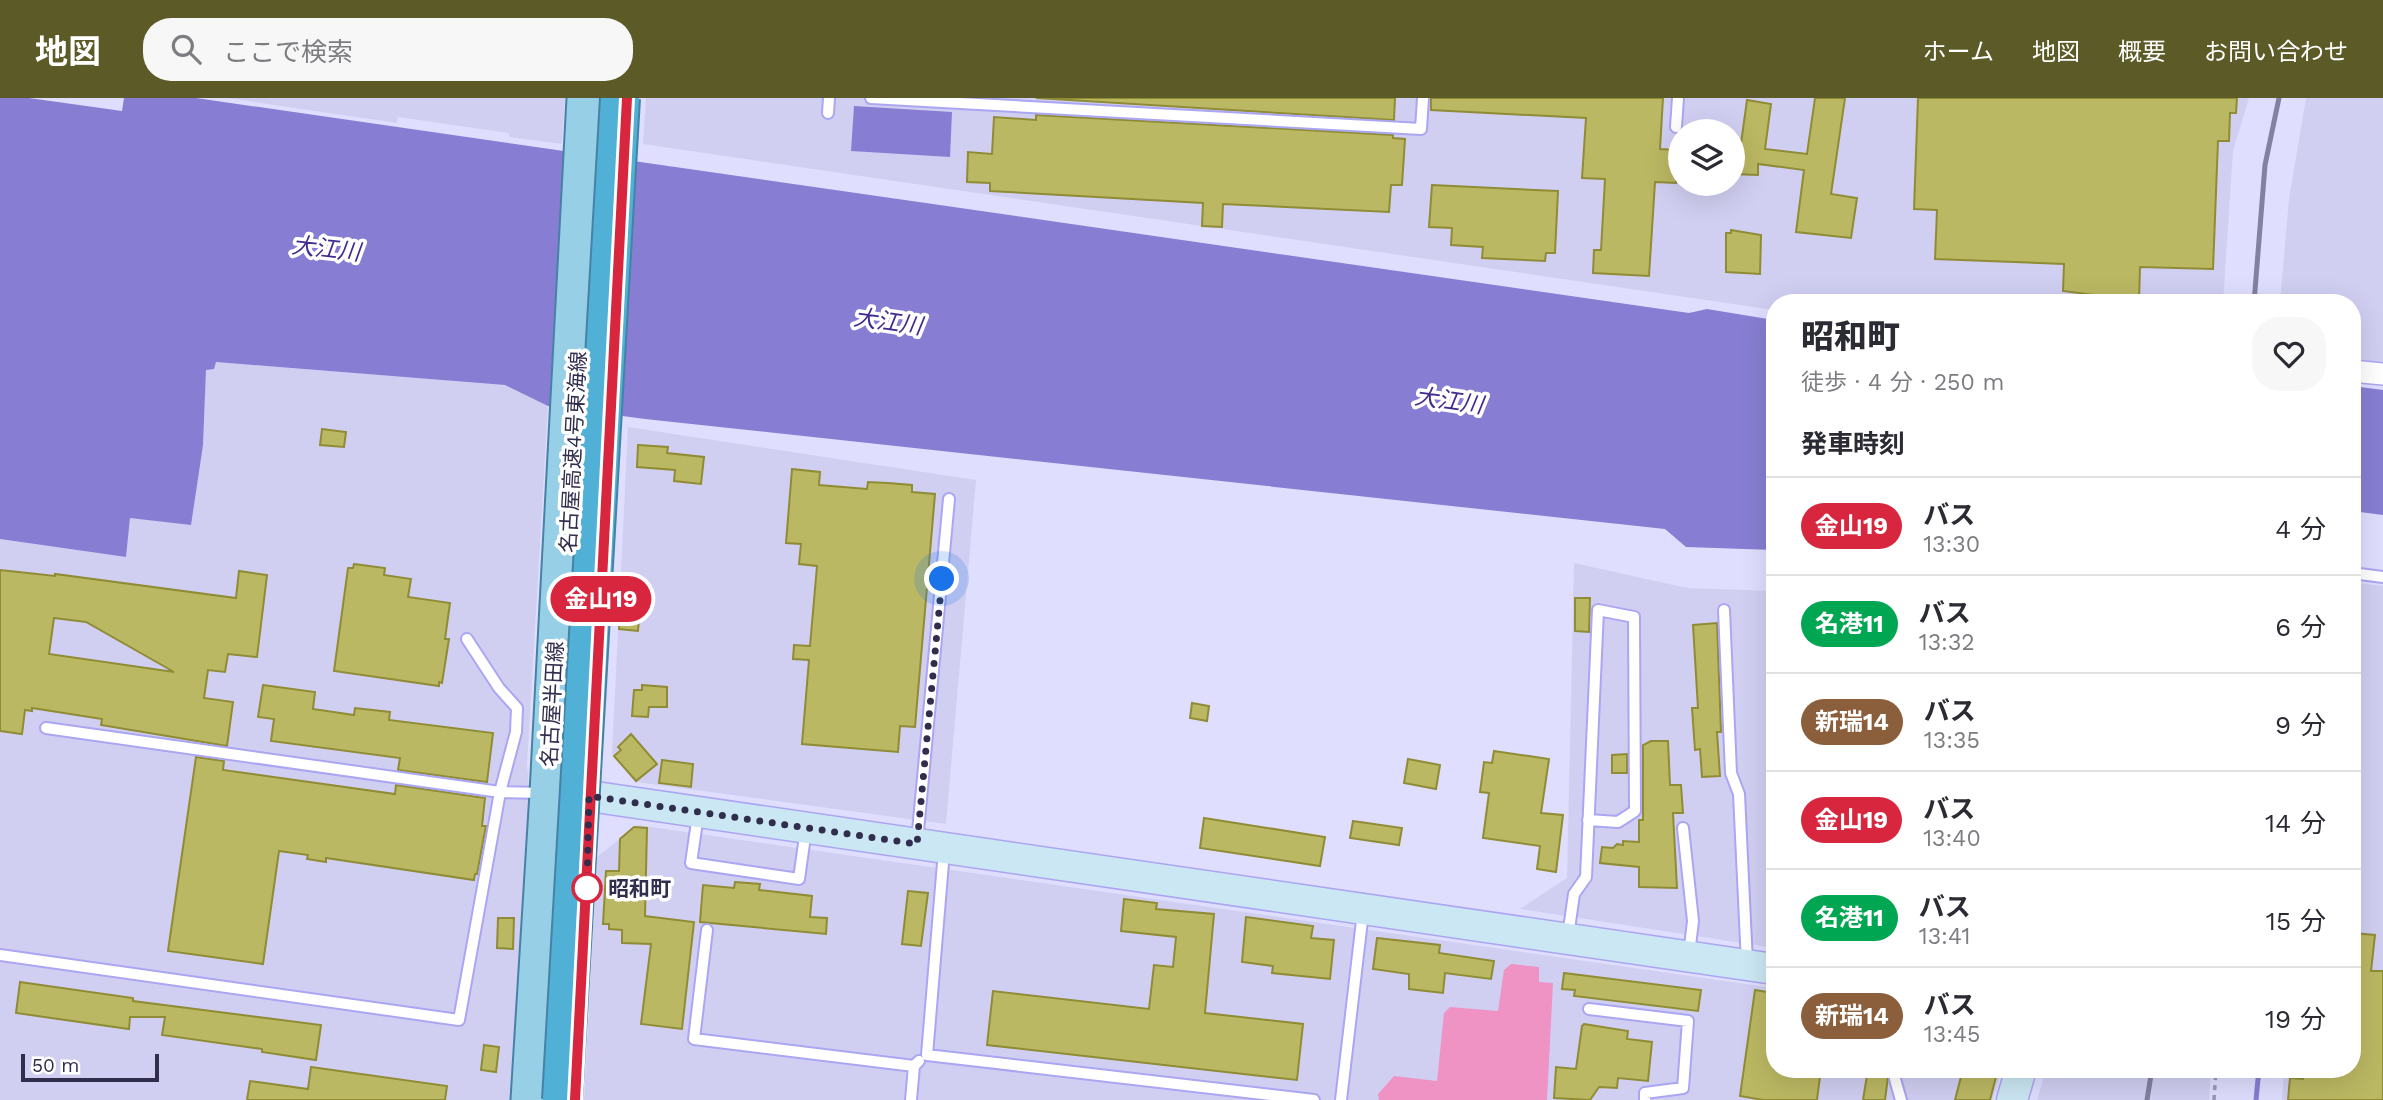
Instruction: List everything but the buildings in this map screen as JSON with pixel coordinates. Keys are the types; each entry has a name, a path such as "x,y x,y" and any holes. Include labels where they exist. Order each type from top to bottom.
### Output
{"highway":[{"name":"名古屋高速4号東海線","path":"538,1100 595,98"},
{"name":"名古屋高速4号東海線","path":"562,1100 620,98"}],"main road":[{"name":"名古屋半田線","path":"575,1100 586,930 566,795 567,433 584,98"},
{"name":"名古屋半田線","path":"528,1100 610,441 627,98"}],"street":[{"path":"2361,371 2383,374"},
{"path":"566,795 1761,967"},
{"path":"2012,1100 2018,1078"}],"lane":[{"path":"828,113 829,98"},
{"path":"871,98 1421,129 1423,98"},
{"path":"1677,119 1678,98"},
{"path":"911,1100 914,1066 926,1055 930,846 949,499"},
{"path":"2361,574 2383,577"},
{"path":"1567,939 1574,894 1586,877 1588,820 1598,610 1634,617 1634,811 1618,822 1588,820"},
{"path":"1724,610 1731,772 1739,794 1761,967"},
{"path":"0,955 459,1020 500,792 516,732 517,708 499,688 467,639"},
{"path":"46,728 500,792 566,795"},
{"path":"698,812 691,863 799,879 806,828"},
{"path":"1683,828 1693,920 1689,956"},
{"path":"1341,1100 1363,909"},
{"path":"707,930 694,1039 914,1066"},
{"path":"1589,1009 1688,1021 1683,1088 1645,1093 1644,1100"},
{"path":"926,1055 1314,1100"},
{"path":"1895,1079 1901,1100"}],"path":[{"path":"2214,1100 2215,1078"}],"shaded area":[{"path":"227,98 565,98 562,144 509,137 509,133 398,117 397,123"},
{"path":"646,98 2249,98 2233,151 2224,294 1766,294 1766,309 643,144"},
{"path":"2306,98 2383,98 2383,362 2361,360 2361,294 2281,294 2289,199"},
{"path":"216,362 505,385 548,406 527,765 533,831 519,1100 0,1100 0,539 126,557 130,518 203,445 206,369"},
{"path":"628,427 976,480 946,824 636,782 612,754"},
{"path":"1574,563 1687,588 1766,591 1766,947 1520,909 1567,878"},
{"path":"2361,583 2383,586 2383,1100 2282,1100 2283,1078 2361,1078"},
{"path":"637,825 1766,987 1766,1078 1999,1078 1992,1100 584,1100 597,857"},
{"path":"1511,964 1539,967 1539,982 1553,983 1547,1100 1379,1100 1378,1094 1394,1076 1437,1081 1444,1013 1450,1007 1498,1011 1504,970"},
{"path":"2043,1078 2210,1078 2209,1100 2037,1100"}],"water":[{"name":"大江川","path":"0,98 29,98 122,111 124,98 196,98 1689,313 1707,309 1766,319 1766,550 1686,547 1665,529 645,419 548,406 505,385 216,362 214,369 206,370 203,445 191,525 130,518 126,557 0,539"},
{"path":"854,106 952,112 950,157 851,151"},
{"path":"2361,387 2383,390 2383,515 2361,512"}],"waterway":[{"path":"2256,1100 2258,1078"}],"railway":[{"path":"2255,294 2265,165 2279,98"},
{"path":"2147,1100 2151,1078"}],"bus line":[{"name":"金山19","path":"575,1100 586,930 589,796 627,98"}],"place":[{"name":"昭和町","path":"587,888"}],"route":[{"path":"587,888 589,796 917,844 942,579"}]}
